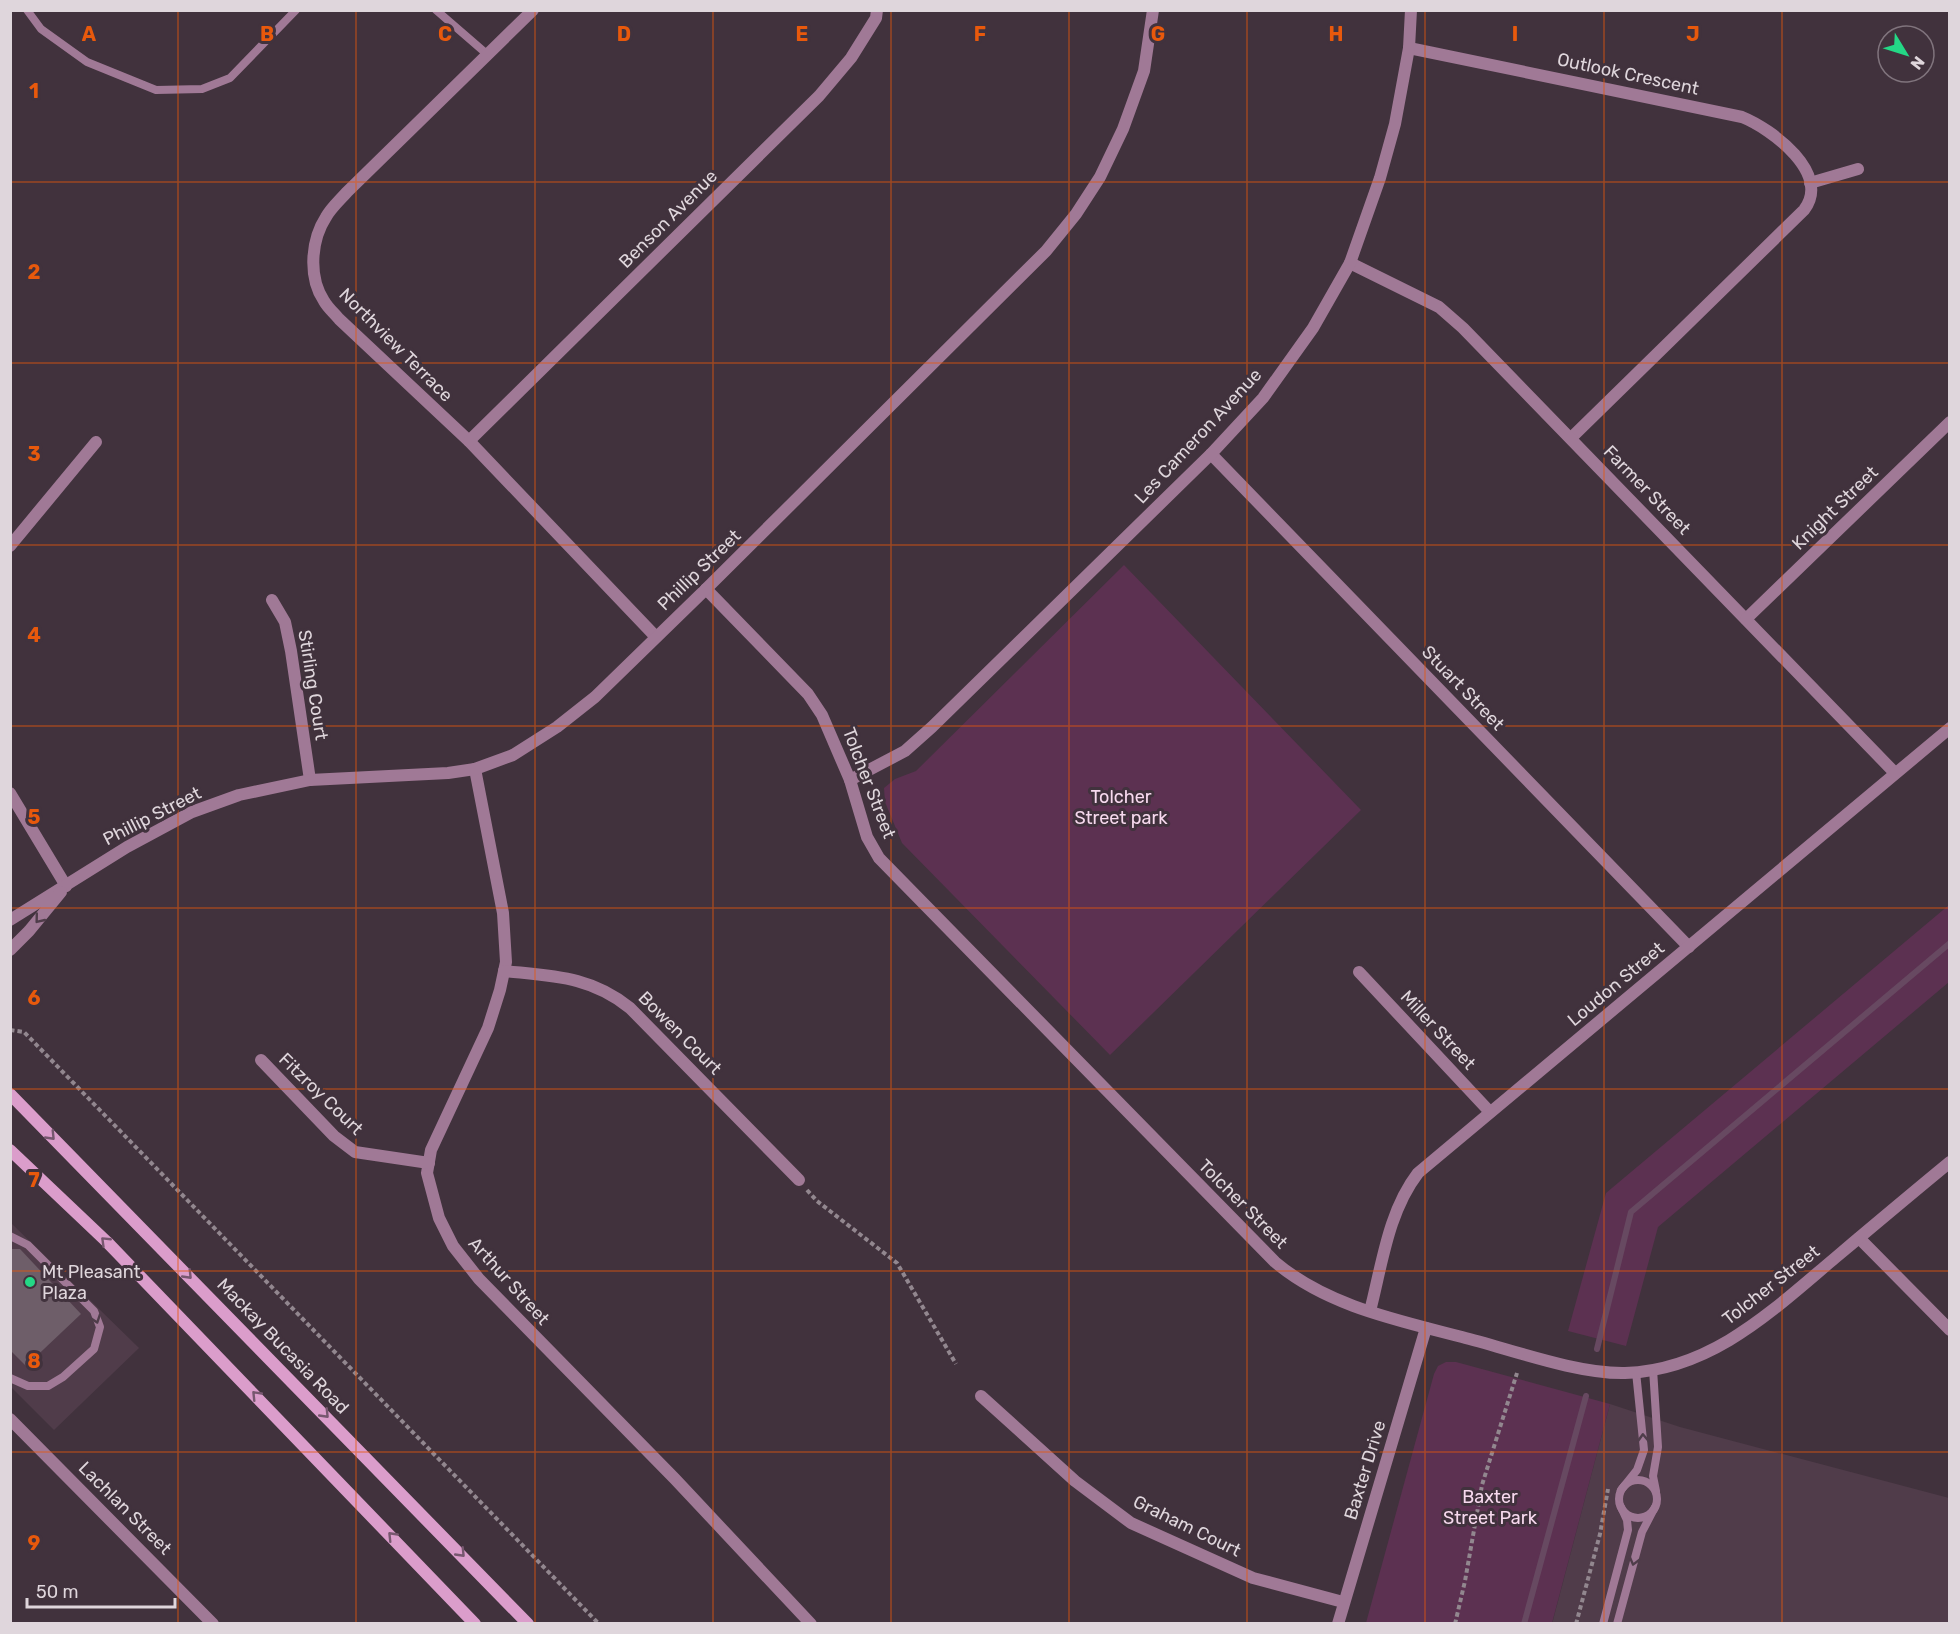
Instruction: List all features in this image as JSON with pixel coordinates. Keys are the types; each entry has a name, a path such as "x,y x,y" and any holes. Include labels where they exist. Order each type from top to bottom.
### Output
{"main road":[{"name":"Mackay Bucasia Road","path":"10,1094 528,1623"},
{"path":"10,1150 106,1242 476,1623"}],"street":[{"name":"Northview Terrace","path":"533,10 326,215 317,234 313,258 316,280 323,300 339,319 469,441 656,637"},
{"name":"Benson Avenue","path":"469,441 819,96 851,58 876,18 877,10"},
{"name":"Phillip Street","path":"10,920 127,847 192,812 239,795 310,780 448,773 475,769 513,755 557,727 595,697 1046,251 1076,214 1100,177 1123,129 1144,71 1153,10"},
{"name":"Les Cameron Avenue","path":"850,780 905,751 933,728 1211,453 1263,398 1313,328 1350,263 1380,178 1395,124 1409,48 1411,10"},
{"name":"Outlook Crescent","path":"1409,48 1742,117 1757,123 1783,143 1803,165 1810,183"},
{"path":"1571,438 1801,215 1811,200 1810,183 1858,169"},
{"name":"Farmer Street","path":"1350,263 1439,307 1463,328 1895,773"},
{"name":"Knight Street","path":"1746,619 1950,422"},
{"path":"10,546 96,442"},
{"name":"Stuart Street","path":"1211,453 1689,947"},
{"name":"Tolcher Street","path":"706,589 808,694 822,715 850,780 867,837 879,858 1238,1225 1293,1278 1326,1295 1426,1328 1563,1364 1605,1372 1636,1372 1653,1369 1706,1353 1736,1338 1950,1162"},
{"name":"Stirling Court","path":"272,600 285,622 310,780"},
{"name":"Loudon Street","path":"1370,1311 1391,1225 1405,1190 1418,1173 1950,728"},
{"name":"Arthur Street","path":"475,769 502,913 506,962 488,1028 431,1150 427,1173 439,1218 453,1246 478,1279 667,1471 811,1623"},
{"path":"10,793 66,886"},
{"name":"Phillip Street","path":"10,950 29,932 66,886"},
{"name":"Bowen Court","path":"504,971 567,977 613,994 630,1008 799,1180"},
{"name":"Miller Street","path":"1359,972 1490,1112"},
{"name":"Fitzroy Court","path":"261,1060 334,1136 356,1152 429,1163"},
{"path":"10,1154 26,1165"},
{"path":"1859,1238 1950,1330"},
{"name":"Baxter Drive","path":"1338,1623 1426,1328"},
{"name":"Graham Court","path":"981,1396 1075,1481 1131,1522 1253,1578 1343,1602"},
{"name":"Lachlan Street","path":"10,1419 213,1623"}],"lane":[{"path":"27,10 41,29 87,62 156,90 202,89 230,78 296,10"},
{"path":"436,10 488,55"},
{"path":"10,1236 28,1245 94,1311 100,1327 94,1349 63,1377 48,1386 27,1386 10,1378"},
{"path":"1617,1623 1642,1532 1657,1499 1653,1476 1658,1447 1653,1369"},
{"path":"1603,1623 1627,1532 1627,1520 1621,1507 1621,1490 1637,1470 1644,1449 1636,1372"},
{"path":"1621,1490 1630,1482 1639,1480 1647,1482 1656,1491"},
{"path":"1621,1507 1630,1516 1638,1518 1646,1516 1655,1507"}],"path":[{"path":"10,1030 24,1032 599,1623"},
{"path":"799,1180 817,1201 897,1263 956,1364"},
{"path":"1455,1623 1482,1485 1517,1373"}],"shaded area":[{"path":"10,1222 139,1348 54,1430 11,1387"},
{"path":"1610,1404 1680,1427 1949,1498 1949,1623 1552,1624"}],"green space":[{"name":"Tolcher Street park","path":"1124,565 1361,810 1110,1055 902,843 885,802 884,788 895,779 916,771"},
{"path":"1949,905 1949,982 1658,1227 1626,1346 1568,1331 1606,1193"},
{"name":"Baxter Street Park","path":"1446,1362 1456,1362 1610,1404 1552,1623 1366,1623 1434,1374 1438,1366"}],"building":[{"name":"Mt Pleasant Plaza","path":"10,1249 20,1249 81,1314 26,1366 10,1350"}],"waterway":[{"path":"1597,1349 1631,1212 1950,943"},
{"path":"1524,1624 1586,1396"}],"place":[{"name":"Mt Pleasant Plaza","path":"30,1282"}]}
